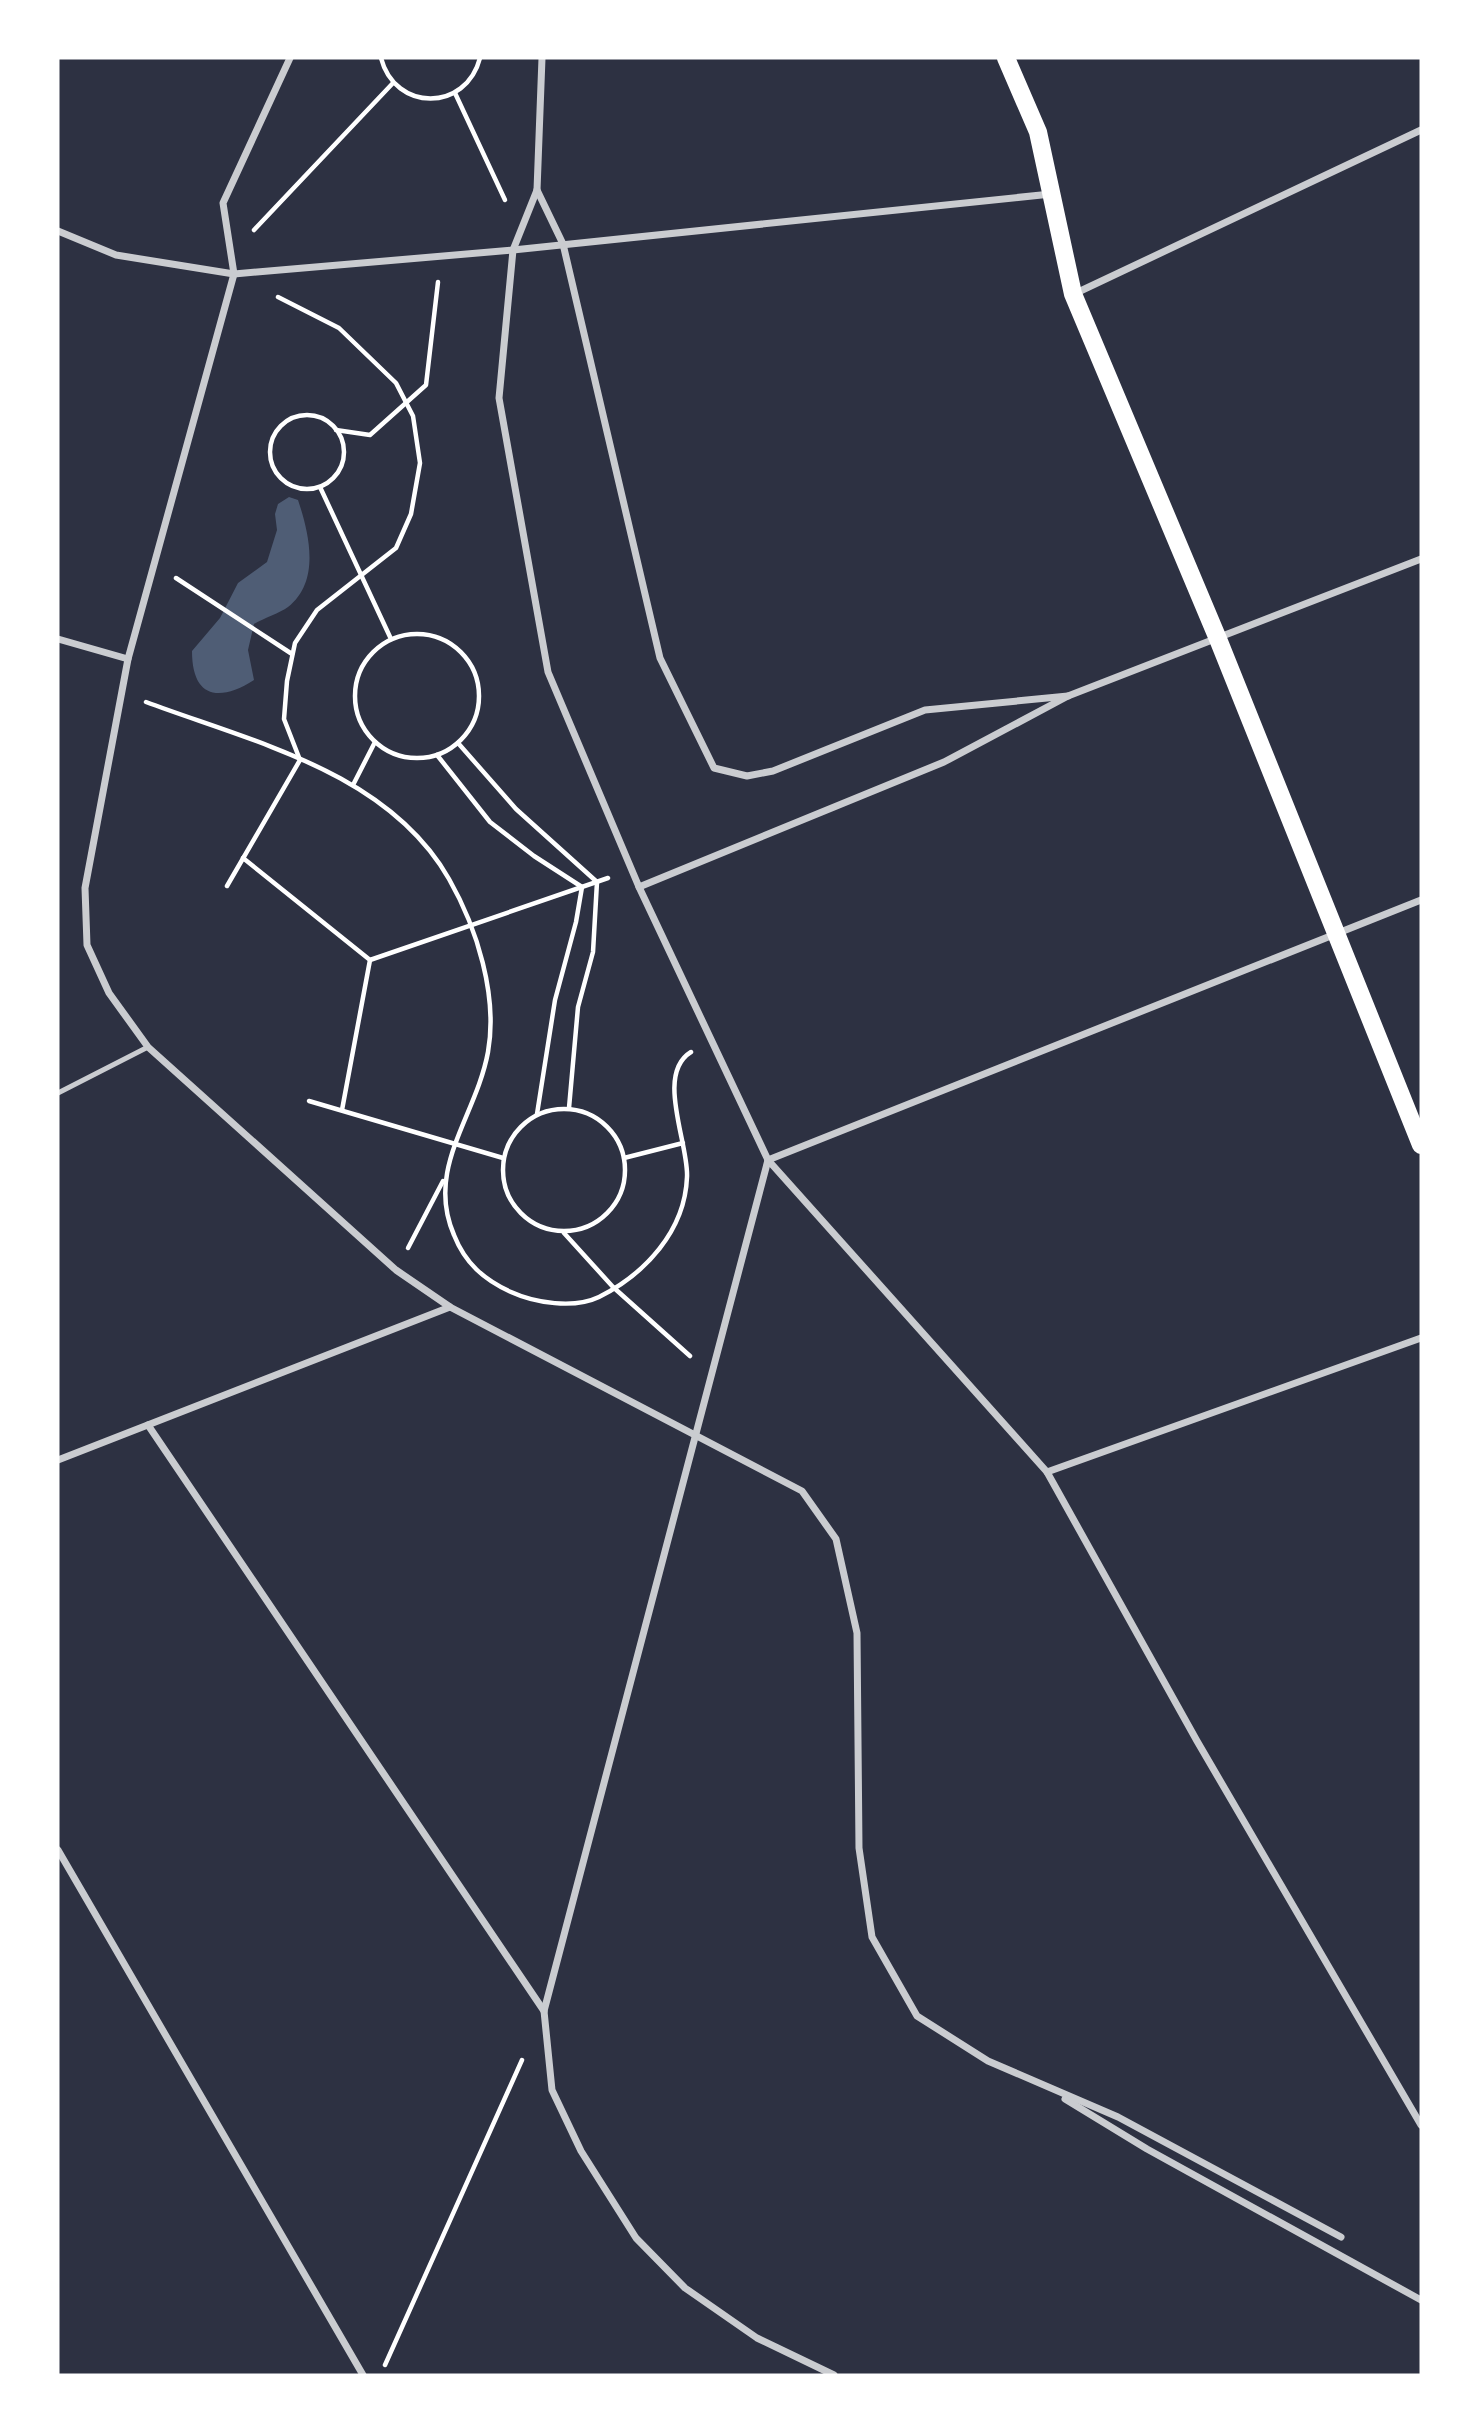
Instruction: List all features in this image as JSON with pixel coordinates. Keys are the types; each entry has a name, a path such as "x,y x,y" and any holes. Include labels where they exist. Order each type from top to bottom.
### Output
{"main road":[{"path":"1006,58 1038,132 1073,295 1218,639 1421,1144"}],"street":[{"path":"290,58 223,203 234,274 128,659 85,888 87,945 109,993 148,1047 396,1270 450,1307 802,1491 836,1539 857,1633 859,1848 872,1937 916,2016 988,2062 1118,2117 1341,2237"},
{"path":"542,58 537,190 513,250 499,398 548,672 639,887 768,1160 1047,1472 1197,1741 1421,2123"},
{"path":"1073,295 1421,130"},
{"path":"537,190 563,244 660,658 714,768 747,776 773,771 925,710 1068,696"},
{"path":"58,231 116,255 234,274 513,250 1052,193"},
{"path":"639,887 944,762 1068,696 1421,559"},
{"path":"58,639 128,659"},
{"path":"768,1160 1421,900"},
{"path":"768,1160 544,2011 552,2090 581,2151 636,2238 685,2288 757,2338 834,2375"},
{"path":"58,1460 450,1307"},
{"path":"1047,1472 1421,1338"},
{"path":"148,1424 544,2011"},
{"path":"58,1850 363,2375"},
{"path":"1046,2087 1147,2149 1421,2300"}],"lane":[{"path":"58,1093 148,1047"}],"path":[{"path":"381,58 393,83 422,99 455,93 468,82 480,58"},
{"path":"231,254 393,83"},
{"path":"455,93 520,232"},
{"path":"336,430 344,452 342,463 329,482 307,489 284,481 276,472 270,448 274,435 291,418 316,416 336,430 370,435 426,385 442,256"},
{"path":"234,274 339,328 396,383 413,416 421,463 411,514 396,548 317,610 295,643 284,719 300,760"},
{"path":"320,486 391,639"},
{"path":"155,564 292,654"},
{"path":"408,634 443,639 468,662 476,678 477,713 458,743 437,755 404,757 389,752 375,742 357,712 358,678 371,656 391,639 408,634"},
{"path":"122,693 300,760 353,785 394,812 424,841 449,879 471,925 488,991 488,1052 443,1181 396,1270"},
{"path":"353,785 375,742"},
{"path":"458,743 516,809 597,882"},
{"path":"437,755 490,822 534,856 582,887"},
{"path":"228,886 300,760"},
{"path":"243,858 370,960"},
{"path":"370,960 632,869"},
{"path":"569,1108 578,1007 593,951 597,882"},
{"path":"537,1114 555,1000 576,922 582,887"},
{"path":"342,1110 370,960"},
{"path":"443,1181 444,1214 462,1255 490,1282 523,1297 558,1304 597,1298 663,1248 680,1212 687,1177 675,1098 675,1073 687,1054 713,1043"},
{"path":"309,1101 503,1158"},
{"path":"569,1108 588,1112 605,1123 617,1139 624,1158 625,1176 621,1194 612,1209 598,1222 582,1229 564,1232 530,1221 516,1209 507,1194 503,1158 510,1140 521,1125 537,1114 569,1108"},
{"path":"624,1158 683,1143"},
{"path":"564,1232 613,1287 710,1374"},
{"path":"381,2375 544,2011"}],"water":[{"path":"289,497 298,500 306,527 310,556 305,584 288,607 254,624 248,650 254,680 229,692 210,691 202,686 197,678 192,651 220,618 238,583 267,562 277,530 275,514 278,504"}]}
